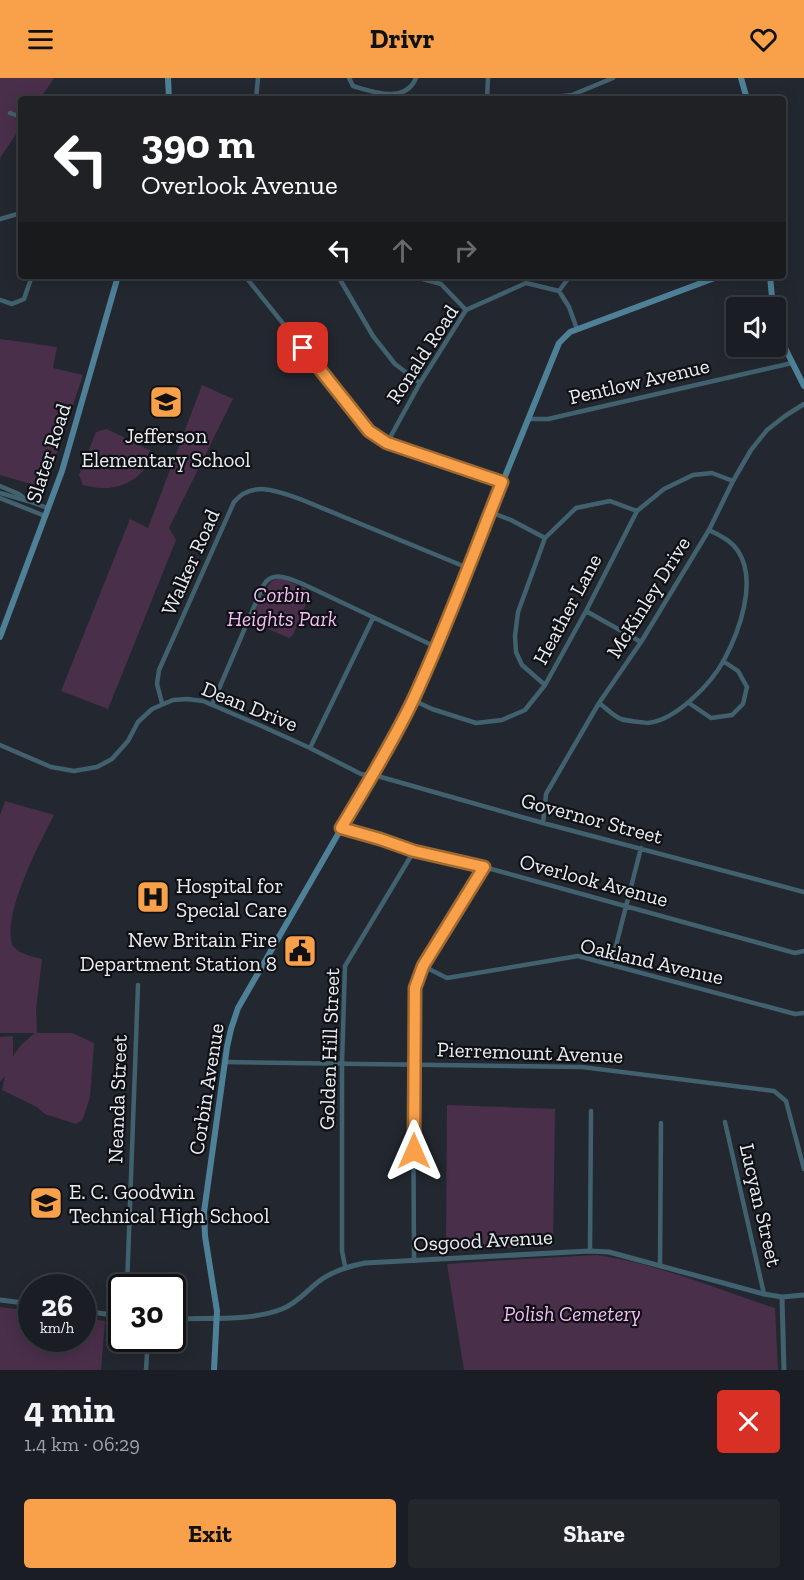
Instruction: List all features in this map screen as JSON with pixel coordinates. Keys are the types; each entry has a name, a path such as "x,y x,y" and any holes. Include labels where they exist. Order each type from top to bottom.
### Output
{"main road":[{"path":"168,78 169,96"},
{"path":"741,78 746,96"},
{"name":"Slater Road","path":"0,638 62,471 116,279"},
{"name":"Corbin Avenue","path":"214,1370 218,1317 206,1248 204,1220 225,1062 231,1029 243,998 372,776 413,700 559,343 566,335 577,329 712,279"},
{"path":"770,279 772,297"},
{"path":"786,350 804,386"}],"street":[{"path":"256,96 258,78"},
{"path":"349,78 353,86 377,93 391,94 404,92 413,86 416,78"},
{"path":"487,96 488,78"},
{"path":"564,96 573,95 613,78"},
{"path":"10,113 18,116"},
{"path":"0,219 18,214"},
{"path":"0,300 12,304 24,299 31,279"},
{"path":"247,279 369,431 387,443 502,482"},
{"path":"340,279 373,336 394,364 420,383"},
{"path":"422,279 441,284 466,310"},
{"path":"525,279 526,283 559,291 569,307 577,329"},
{"path":"559,291 568,279"},
{"name":"Ronald Road","path":"387,443 420,383 466,310 526,283"},
{"name":"Pentlow Avenue","path":"528,419 548,419 792,363"},
{"name":"McKinley Drive","path":"543,823 546,794 599,703 641,642 709,530 732,481 751,450 767,430 804,404"},
{"name":"Heather Lane","path":"413,700 432,709 476,723 502,720 525,710 545,685 637,511 664,489 693,475 712,473 732,481"},
{"path":"0,486 19,494 28,501"},
{"name":"Walker Road","path":"162,703 157,684 163,660 234,502 249,492 266,488 282,492 468,568"},
{"path":"0,493 48,508"},
{"path":"0,498 45,516"},
{"path":"545,685 522,665 516,651 516,636 518,612 545,538 576,508 610,501 637,511"},
{"path":"490,512 545,538"},
{"path":"599,703 621,718 648,723 671,715 689,703 723,661 739,624 747,590 746,570 738,551 726,538 709,530"},
{"path":"212,705 263,586 269,579 279,577 293,580 436,647"},
{"path":"586,611 641,642"},
{"path":"310,748 374,618"},
{"path":"689,703 711,718 732,715 743,704 747,687 738,671 723,661"},
{"name":"Dean Drive","path":"162,703 187,699 203,701 310,748 361,774 372,776"},
{"path":"0,745 51,766 74,771 97,767 112,759 128,741 141,718 162,703"},
{"name":"Governor Street","path":"372,776 804,892"},
{"name":"Overlook Avenue","path":"341,828 414,851 626,905 795,953 804,951"},
{"path":"611,965 641,848"},
{"name":"Golden Hill Street","path":"345,1266 342,1251 342,1064 345,966 414,851"},
{"path":"414,1261 415,988 423,966 484,867"},
{"name":"Oakland Avenue","path":"423,966 447,978 578,956 795,1014 804,1013"},
{"name":"Neanda Street","path":"127,1274 138,985"},
{"name":"Pierremount Avenue","path":"225,1062 582,1067 774,1091 786,1101 804,1169"},
{"path":"590,1251 591,1111"},
{"name":"Lucyan Street","path":"725,1122 764,1294"},
{"path":"660,1266 661,1123"},
{"path":"798,1143 804,1137"},
{"name":"Osgood Avenue","path":"186,1318 247,1317 267,1314 285,1308 322,1279 345,1266 590,1251 609,1252 764,1294 782,1297 804,1295"},
{"path":"782,1297 784,1370"},
{"path":"0,1300 18,1302"},
{"path":"146,1370 147,1352"}],"green space":[{"path":"0,78 54,78 42,96 18,96 18,131 0,158"},
{"path":"0,339 57,347 53,368 83,375 45,488 0,475"},
{"path":"202,385 233,399 169,528 176,540 108,709 61,691 130,519 148,528"},
{"path":"107,429 155,453 140,474 127,483 111,488 83,485 79,475 96,432"},
{"name":"Corbin Heights Park","path":"277,579 284,579 308,590 310,594 293,635 289,638 253,621 258,603 265,590"},
{"path":"5,801 54,815 23,880 10,933 16,949 26,955 42,959 36,1009 37,1033 72,1033 94,1043 90,1097 83,1119 76,1124 45,1114 37,1107 2,1090 5,1076 0,1082 0,1037 13,1036 13,1056 21,1045 35,1033 0,1033 0,815"},
{"path":"447,1105 555,1109 553,1246 446,1251"},
{"name":"Polish Cemetery","path":"597,1255 643,1264 775,1308 778,1370 464,1370 447,1264"},
{"path":"0,1307 18,1309 18,1352 96,1352 96,1320 105,1321 101,1370 0,1370"}],"place":[{"name":"Jefferson Elementary School","path":"166,402"},
{"name":"Hospital for Special Care","path":"153,897"},
{"name":"New Britain Fire Department Station 8","path":"300,951"},
{"name":"E. C. Goodwin Technical High School","path":"46,1203"}],"route":[{"path":"303,348 369,431 387,443 502,482 413,700 341,828 414,851 484,867 423,966 415,988 414,1151"}]}
